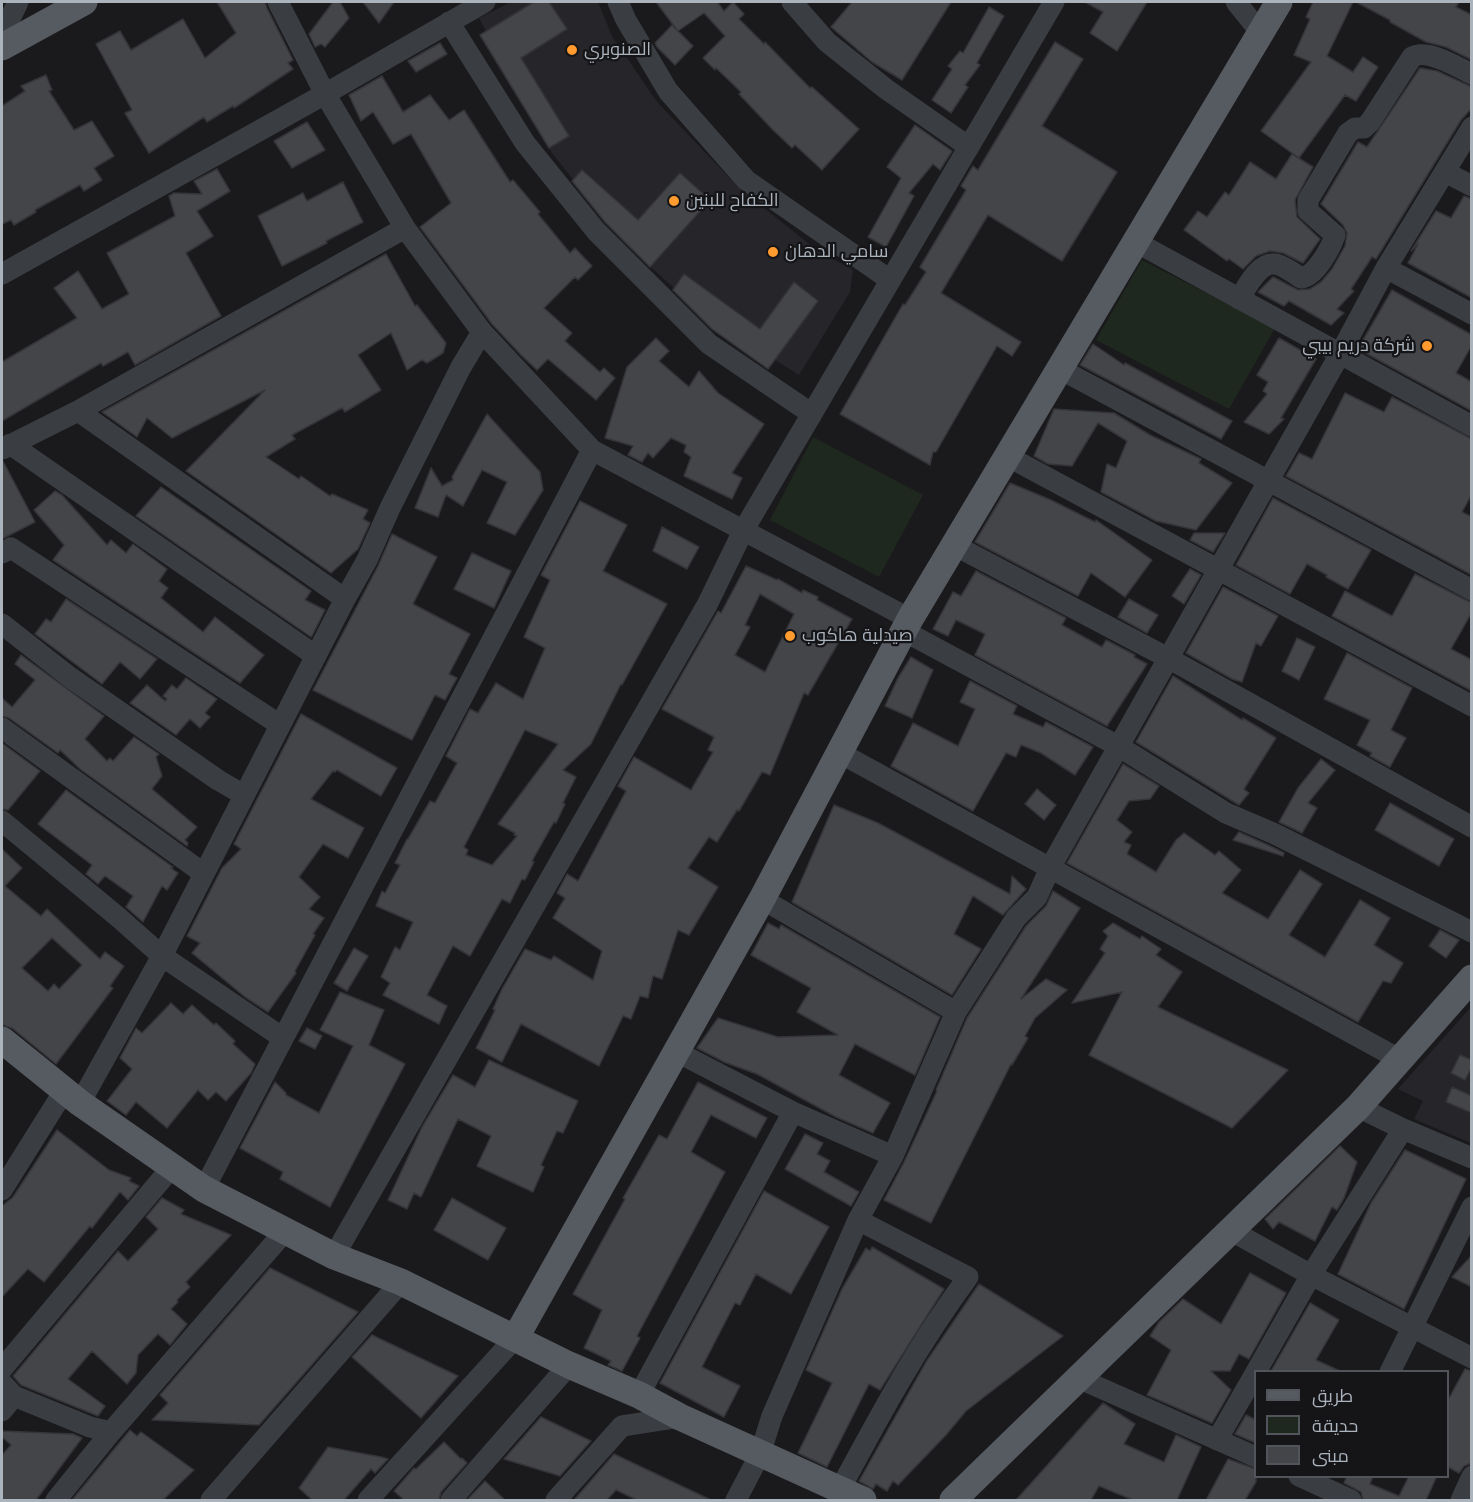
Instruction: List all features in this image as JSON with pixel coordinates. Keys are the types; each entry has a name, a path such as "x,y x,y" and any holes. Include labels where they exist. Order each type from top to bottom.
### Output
{"main road":[{"path":"2,47 84,2"},
{"path":"516,1337 762,899 907,625 1279,2"},
{"path":"953,1500 1358,1107 1472,978"},
{"path":"2,1040 72,1097 204,1189 334,1256 401,1282 516,1337 568,1365 639,1395 680,1417 851,1496"}],"street":[{"path":"2,36 18,2"},
{"path":"278,2 326,94 405,228 482,332 592,450 743,531 1118,746 1226,813 1275,834 1472,932"},
{"path":"2,274 326,94 485,2"},
{"path":"618,2 626,20 668,91 746,180 890,280"},
{"path":"792,2 827,42 886,89 969,147"},
{"path":"1236,2 1261,33"},
{"path":"334,1256 707,605 743,531 969,147 1050,3"},
{"path":"449,22 525,143 596,231 710,344 812,414"},
{"path":"1239,299 1261,269 1268,264 1277,264 1301,278 1311,275 1332,244 1335,235 1308,211 1308,200 1347,133 1355,128 1364,128 1370,122 1412,57 1418,53 1427,54 1472,74"},
{"path":"736,1500 760,1454 772,1416 858,1220 893,1156 956,1012 1016,918 1037,897 1050,868 1340,354 1386,268 1472,127"},
{"path":"1445,172 1472,186"},
{"path":"316,656 5,447 78,411 405,228"},
{"path":"1136,242 1472,426"},
{"path":"1386,268 1472,314"},
{"path":"2,1190 72,1097 162,956 367,560 390,508 461,367 482,332"},
{"path":"1060,369 1472,590"},
{"path":"78,411 345,599"},
{"path":"204,1189 592,450"},
{"path":"1007,456 1472,706"},
{"path":"954,545 1168,658 1472,827"},
{"path":"2,553 11,548 280,725"},
{"path":"2,624 122,715 244,795"},
{"path":"2,728 203,873"},
{"path":"840,753 1399,1059"},
{"path":"2,821 162,956 283,1038"},
{"path":"762,899 956,1012"},
{"path":"675,1051 793,1112 893,1156"},
{"path":"1358,1107 1402,1129 1472,1158"},
{"path":"639,1395 793,1112"},
{"path":"1257,1370 1311,1275 1402,1129"},
{"path":"2,1369 172,1167"},
{"path":"1390,1370 1472,1207"},
{"path":"851,1496 902,1374 940,1314 968,1277 858,1220"},
{"path":"56,1500 111,1432 286,1230"},
{"path":"1230,1230 1311,1275 1472,1358"},
{"path":"211,1500 401,1282"},
{"path":"368,1500 516,1337"},
{"path":"451,1500 568,1365"},
{"path":"1217,1440 1254,1375"},
{"path":"1078,1378 1254,1456"},
{"path":"6,1397 90,1427 111,1432"},
{"path":"556,1500 622,1426 680,1417"},
{"path":"1461,1500 1472,1476"},
{"path":"1304,1478 1351,1500"}],"shaded area":[{"path":"511,2 598,2 612,36 657,102 739,188 818,251 853,270 850,292 799,375 705,316 622,241 552,153 479,18"},
{"path":"1471,1007 1471,1143 1414,1119 1423,1101 1398,1089"}],"green space":[{"path":"1142,260 1275,328 1229,409 1096,340"},
{"path":"813,437 923,495 879,577 770,520"}],"building":[{"path":"217,2 265,2 293,60 288,63 293,69 234,108 233,106 207,122 204,117 149,153 125,113 132,110 96,44 120,31 131,50 183,19 205,58 236,33"},
{"path":"333,2 340,2 349,18 325,47 321,44 315,47 309,34"},
{"path":"363,2 394,2 379,23"},
{"path":"534,2 549,2 567,29 521,58 569,136 549,148 480,35"},
{"path":"656,2 720,2 718,3 724,11 733,2 744,14 739,19 810,88 812,87 859,129 822,170 795,145 792,148 739,94 741,92 703,58 725,36 704,13 678,31 693,46 675,65 657,47 655,43 672,25 677,30"},
{"path":"852,2 951,2 902,80 872,62 831,27"},
{"path":"1085,2 1147,2 1117,51 1090,33 1103,12"},
{"path":"1313,2 1353,2 1327,56 1353,72 1363,57 1378,67 1356,101 1345,95 1299,158 1261,131 1311,62 1294,55 1310,19 1306,17"},
{"path":"1356,2 1459,2 1456,7 1472,15 1472,60 1446,47 1426,42"},
{"path":"989,7 1004,16 977,63 980,65 965,85 968,87 951,113 932,100 952,69 948,66 960,51 963,53"},
{"path":"1055,42 1083,59 1042,126 1117,172 1062,261 988,215 941,293 1021,342 1012,356 997,346 936,452 933,452 930,465 840,414 903,304 905,305 926,272 920,267 966,190 961,186 973,166 978,170"},
{"path":"440,43 447,54 416,72 408,61"},
{"path":"1420,68 1437,71 1472,87 1472,108 1461,120 1376,259 1372,257 1351,289 1354,291 1337,309 1344,313 1331,325 1289,301 1284,306 1258,292 1273,277 1298,290 1310,289 1321,282 1332,269 1345,246 1347,233 1343,225 1321,204 1358,142 1367,147"},
{"path":"46,75 52,90 49,91 74,130 92,121 114,156 94,168 102,180 84,191 80,185 35,210 36,212 14,225 11,220 2,224 2,106 25,91 21,86"},
{"path":"382,76 403,112 430,95 449,120 464,110 510,182 513,180 570,253 575,248 592,266 578,280 575,277 544,308 572,333 565,341 600,372 604,368 615,378 596,400 548,359 537,370 522,356 492,324 420,227 451,203 411,134 393,144 373,112 361,121 349,95"},
{"path":"307,122 325,150 292,168 274,141"},
{"path":"915,125 952,151 940,170 933,164 909,193 914,196 886,247 868,237 901,178 887,167"},
{"path":"1292,154 1313,167 1295,200 1297,217 1320,239 1303,263 1283,253 1270,251 1256,256 1243,269 1229,259 1227,261 1184,230 1198,211 1207,217 1225,192 1229,195 1250,162 1276,179"},
{"path":"217,169 230,191 197,211 213,236 186,253 221,316 135,365 128,352 103,366 101,363 2,421 2,362 77,318 54,288 78,271 102,309 129,294 107,253 175,216 169,196 174,193 202,194 194,181"},
{"path":"582,170 638,220 680,173 710,200 650,267 605,222 572,181"},
{"path":"343,182 363,222 282,266 258,216 303,193 307,201"},
{"path":"1464,196 1472,199 1472,298 1408,263 1418,244 1411,251 1436,211 1451,218"},
{"path":"386,254 415,306 417,305 446,343 443,353 427,363 422,360 407,370 391,333 358,355 381,390 345,412 342,408 292,435 295,439 266,457 299,479 301,476 330,496 332,494 368,510 363,519 370,523 358,549 331,573 186,471 265,390 172,438 147,418 137,437 102,412"},
{"path":"684,274 760,329 794,282 818,301 768,369 712,329 673,290"},
{"path":"1392,290 1472,335 1472,345 1456,373 1472,382 1472,411 1360,350 1359,347"},
{"path":"656,338 669,351 659,361 689,387 699,371 718,393 764,424 732,473 742,478 732,499 684,476 691,457 684,452 686,445 671,438 653,458 648,453 642,462 628,455 633,446 605,438 627,367"},
{"path":"1279,338 1316,359 1281,418 1284,419 1269,434 1244,422 1267,394 1263,391 1268,382 1257,375"},
{"path":"1093,344 1124,365 1125,363 1232,421 1221,439 1080,365"},
{"path":"1345,393 1384,412 1392,397 1472,439 1472,494 1462,512 1472,517 1472,575 1286,476 1299,453 1312,459"},
{"path":"1054,409 1114,413 1150,435 1201,459 1199,463 1232,483 1196,530 1156,521 1101,492 1107,464 1116,468 1127,441 1098,423 1072,466 1048,464 1034,456"},
{"path":"487,414 540,472 543,490 515,535 487,523 507,482 482,470 463,506 446,495 438,517 415,508 431,468 442,486 453,480 452,477"},
{"path":"2,462 35,522 2,539"},
{"path":"1010,483 1095,522 1096,520 1152,560 1125,597 1091,573 1078,596 975,542"},
{"path":"161,487 311,591 305,600 325,610 312,636 136,516"},
{"path":"55,491 62,495 107,545 111,540 126,553 133,544 167,569 159,581 168,588 161,598 203,632 215,617 264,655 240,683 53,560 64,545 34,510"},
{"path":"1273,498 1371,550 1348,589 1307,564 1290,594 1236,565"},
{"path":"580,501 627,525 603,571 667,604 621,684 591,744 563,770 576,777 556,823 554,822 532,861 534,862 525,880 522,879 510,903 502,899 470,956 453,946 427,995 447,1006 439,1024 383,995 390,983 381,977 395,947 400,950 413,922 376,906 382,891 385,893 400,865 395,863 407,839 430,801 435,803 457,763 446,756 470,709 478,713 496,683 523,699 545,648 524,637 550,580 541,575","holes":["525,730 558,744 498,824 517,836 492,865 466,855 468,850 464,847"]},
{"path":"662,527 699,547 687,569 653,551"},
{"path":"1194,533 1225,533 1213,552 1190,540"},
{"path":"392,534 437,557 413,604 470,634 449,674 457,678 445,700 435,695 412,740 313,690 378,566"},
{"path":"472,553 511,571 494,608 454,589"},
{"path":"746,566 778,579 802,593 803,590 818,597 817,600 852,619 808,695 804,693 770,775 762,772 717,842 709,837 688,868 718,887 689,935 678,930 662,979 653,976 648,998 640,996 631,1019 623,1016 599,1066 521,1024 502,1062 476,1048 495,1010 493,1009 502,989 525,949 551,960 554,956 593,980 602,951 553,918 565,898 557,893 567,874 578,881 626,791 618,786 634,757 691,790 713,752 708,750 714,737 662,709 718,611 721,613","holes":["760,594 794,614 765,672 735,655 750,627 745,625"]},
{"path":"1190,569 1201,575 1184,604 1172,596"},
{"path":"976,571 1066,618 1062,625 1102,647 1106,640 1147,664 1107,726 975,655 985,634 956,620 948,636 933,629 953,592 961,596"},
{"path":"1415,574 1472,603 1472,612 1451,649 1472,660 1472,691 1332,616 1345,591 1392,616"},
{"path":"1223,587 1278,616 1261,646 1256,643 1242,682 1232,679 1186,653"},
{"path":"66,599 157,659 140,679 120,662 102,684 35,634 46,619 51,622"},
{"path":"1129,599 1158,615 1147,633 1118,617"},
{"path":"1297,638 1315,647 1299,680 1282,671"},
{"path":"1347,653 1412,688 1391,730 1406,738 1390,767 1370,756 1372,753 1357,745 1370,720 1324,699"},
{"path":"21,655 104,716 85,739 107,761 110,758 113,761 134,737 159,754 156,757 162,776 152,789 197,827 185,840 188,843 187,846 80,769 60,750 58,753 9,718 2,716 2,698 12,707 35,680 15,664"},
{"path":"911,657 933,670 912,718 885,706"},
{"path":"1173,676 1242,720 1243,718 1276,738 1244,789 1249,793 1239,805 1136,742"},
{"path":"186,678 217,699 205,713 210,717 200,728 190,719 176,735 130,703 147,685 165,701 167,699 163,696 172,685 177,689"},
{"path":"970,681 1017,706 1013,714 1043,727 1046,722 1093,747 1075,775 1041,753 1021,745 1016,757 1006,753 973,811 891,766 913,723 958,746 975,709 960,702"},
{"path":"301,714 397,768 381,796 337,770 333,771 311,799 364,828 348,858 323,844 299,877 320,897 309,909 324,918 313,934 315,935 296,973 268,1012 245,997 192,953 200,943 187,936 222,868 241,849 234,844"},
{"path":"2,743 40,771 8,810 2,809"},
{"path":"1321,759 1335,770 1308,803 1317,808 1302,833 1279,822 1298,788"},
{"path":"1123,764 1159,786 1150,799 1129,801 1117,820 1132,832 1124,842 1131,845 1127,854 1156,872 1176,840 1184,833 1215,855 1219,851 1241,870 1222,893 1268,919 1300,870 1322,884 1289,935 1325,957 1360,900 1390,918 1374,945 1403,963 1391,983 1383,981 1358,1022 1067,863"},
{"path":"1037,789 1056,805 1044,820 1025,804"},
{"path":"66,790 173,867 171,868 178,873 167,890 162,886 143,922 126,907 133,896 105,876 98,884 86,874 92,865 38,824"},
{"path":"1390,803 1454,839 1439,866 1375,830"},
{"path":"834,805 878,823 1010,894 1012,876 1026,889 1003,915 973,896 954,934 981,949 952,995 792,902"},
{"path":"1239,832 1284,853 1283,856 1233,840"},
{"path":"2,849 22,868 5,886 41,916 47,909 100,959 105,952 124,966 110,986 113,988 56,1064 12,1028 2,1025","holes":["52,938 82,965 59,989 54,984 48,991 22,968"]},
{"path":"1053,891 1080,908 1021,999 1046,979 1067,990 1035,1018 1025,1036 1028,1038 1011,1064 931,1223 884,1200 937,1091 967,1018 1026,926 1046,906"},
{"path":"768,923 779,929 781,925 940,1017 915,1075 855,1044 839,1075 890,1103 873,1133 836,1117 757,1074 724,1062 697,1048 718,1018 778,1037 838,1035 797,1012 811,988 751,955"},
{"path":"1113,923 1140,939 1142,936 1161,949 1156,955 1182,972 1158,1007 1288,1070 1232,1128 1089,1055 1122,992 1072,1003 1105,953 1100,949 1108,936 1103,931"},
{"path":"1440,930 1459,940 1446,958 1429,946"},
{"path":"354,948 368,956 347,991 334,983"},
{"path":"340,992 384,1010 369,1045 405,1064 330,1207 280,1179 283,1172 240,1148 275,1082 286,1095 319,1113 353,1046 320,1030"},
{"path":"171,1003 183,1014 192,1005 214,1025 216,1023 235,1041 233,1044 255,1064 251,1073 226,1101 216,1092 208,1100 198,1090 167,1128 136,1102 126,1115 107,1101 132,1069 120,1058 136,1028 142,1033"},
{"path":"307,1028 322,1036 315,1049 299,1041"},
{"path":"1460,1055 1472,1060 1472,1067 1465,1080 1451,1073"},
{"path":"489,1060 578,1101 563,1133 557,1131 541,1165 544,1167 533,1192 477,1166 491,1136 458,1119 421,1197 414,1193 407,1209 388,1200 422,1127 453,1075 475,1087"},
{"path":"698,1082 767,1118 756,1138 711,1115 691,1152 725,1172 637,1336 640,1338 622,1371 608,1365 611,1361 584,1348 602,1310 573,1294 659,1135 667,1139"},
{"path":"1452,1087 1472,1096 1472,1113 1446,1102"},
{"path":"57,1130 109,1170 131,1178 129,1181 139,1186 128,1200 120,1192 92,1228 90,1226 44,1282 28,1269 2,1297 2,1206 13,1197"},
{"path":"805,1134 823,1143 817,1154 830,1161 824,1172 859,1192 851,1206 785,1169"},
{"path":"1340,1146 1357,1162 1344,1198 1337,1210 1332,1207 1315,1241 1279,1222 1273,1229 1265,1219"},
{"path":"1405,1150 1466,1179 1404,1309 1338,1274 1371,1203"},
{"path":"764,1191 829,1227 791,1294 756,1274 740,1305 735,1303 702,1367 740,1386 724,1417 660,1383"},
{"path":"162,1198 184,1210 181,1214 231,1235 186,1282 190,1287 171,1309 187,1324 170,1345 158,1334 138,1355 136,1373 127,1384 92,1351 68,1379 105,1406 98,1416 21,1385 13,1376 118,1251 128,1261 158,1229 146,1217"},
{"path":"452,1198 506,1228 488,1260 434,1230"},
{"path":"872,1247 944,1289 880,1390 869,1384 827,1467 798,1453 832,1383 806,1370 842,1289 866,1248 870,1251"},
{"path":"1472,1255 1472,1287 1452,1277"},
{"path":"270,1268 358,1312 259,1425 152,1420 168,1403 160,1395"},
{"path":"1250,1273 1286,1293 1249,1359 1239,1354 1230,1371 1211,1371 1231,1390 1212,1423 1147,1395 1171,1350 1150,1336 1159,1322 1183,1299 1221,1324"},
{"path":"979,1284 1063,1336 966,1411 898,1485 893,1481 887,1491 876,1484 873,1489 859,1481 926,1362"},
{"path":"1310,1303 1339,1320 1316,1360 1338,1370 1272,1370"},
{"path":"372,1335 458,1376 421,1418 352,1357"},
{"path":"1465,1369 1472,1371 1472,1463 1464,1466 1459,1473 1449,1468 1449,1398"},
{"path":"1103,1403 1135,1424 1124,1444 1164,1462 1176,1435 1201,1447 1177,1500 1133,1500 1099,1486 1091,1500 1016,1500"},
{"path":"1246,1415 1254,1419 1254,1442 1235,1434"},
{"path":"541,1417 591,1441 560,1476 504,1459"},
{"path":"130,1430 137,1436 141,1432 194,1470 163,1500 72,1500"},
{"path":"2,1431 73,1434 82,1438 36,1500 2,1500 2,1455 11,1445 2,1437"},
{"path":"444,1442 467,1463 441,1492 439,1500 404,1500 394,1491 414,1468 416,1469"},
{"path":"328,1447 388,1459 375,1473 371,1469 344,1500 312,1500 299,1488"},
{"path":"614,1454 711,1500 637,1500 616,1490 607,1500 574,1500"},
{"path":"1228,1459 1254,1468 1256,1482 1245,1500 1206,1500"},
{"path":"1346,1478 1372,1478 1370,1484 1399,1496 1408,1478 1436,1478 1426,1500 1363,1500 1361,1492 1344,1483"},
{"path":"485,1481 505,1500 467,1500"}],"place":[{"name":"الصنوبري","path":"572,50"},
{"name":"الكفاح للبنين","path":"674,201"},
{"name":"سامي الدهان","path":"773,252"},
{"name":"شركة دريم بيبي","path":"1427,346"},
{"name":"صيدلية هاكوب","path":"790,636"}]}
